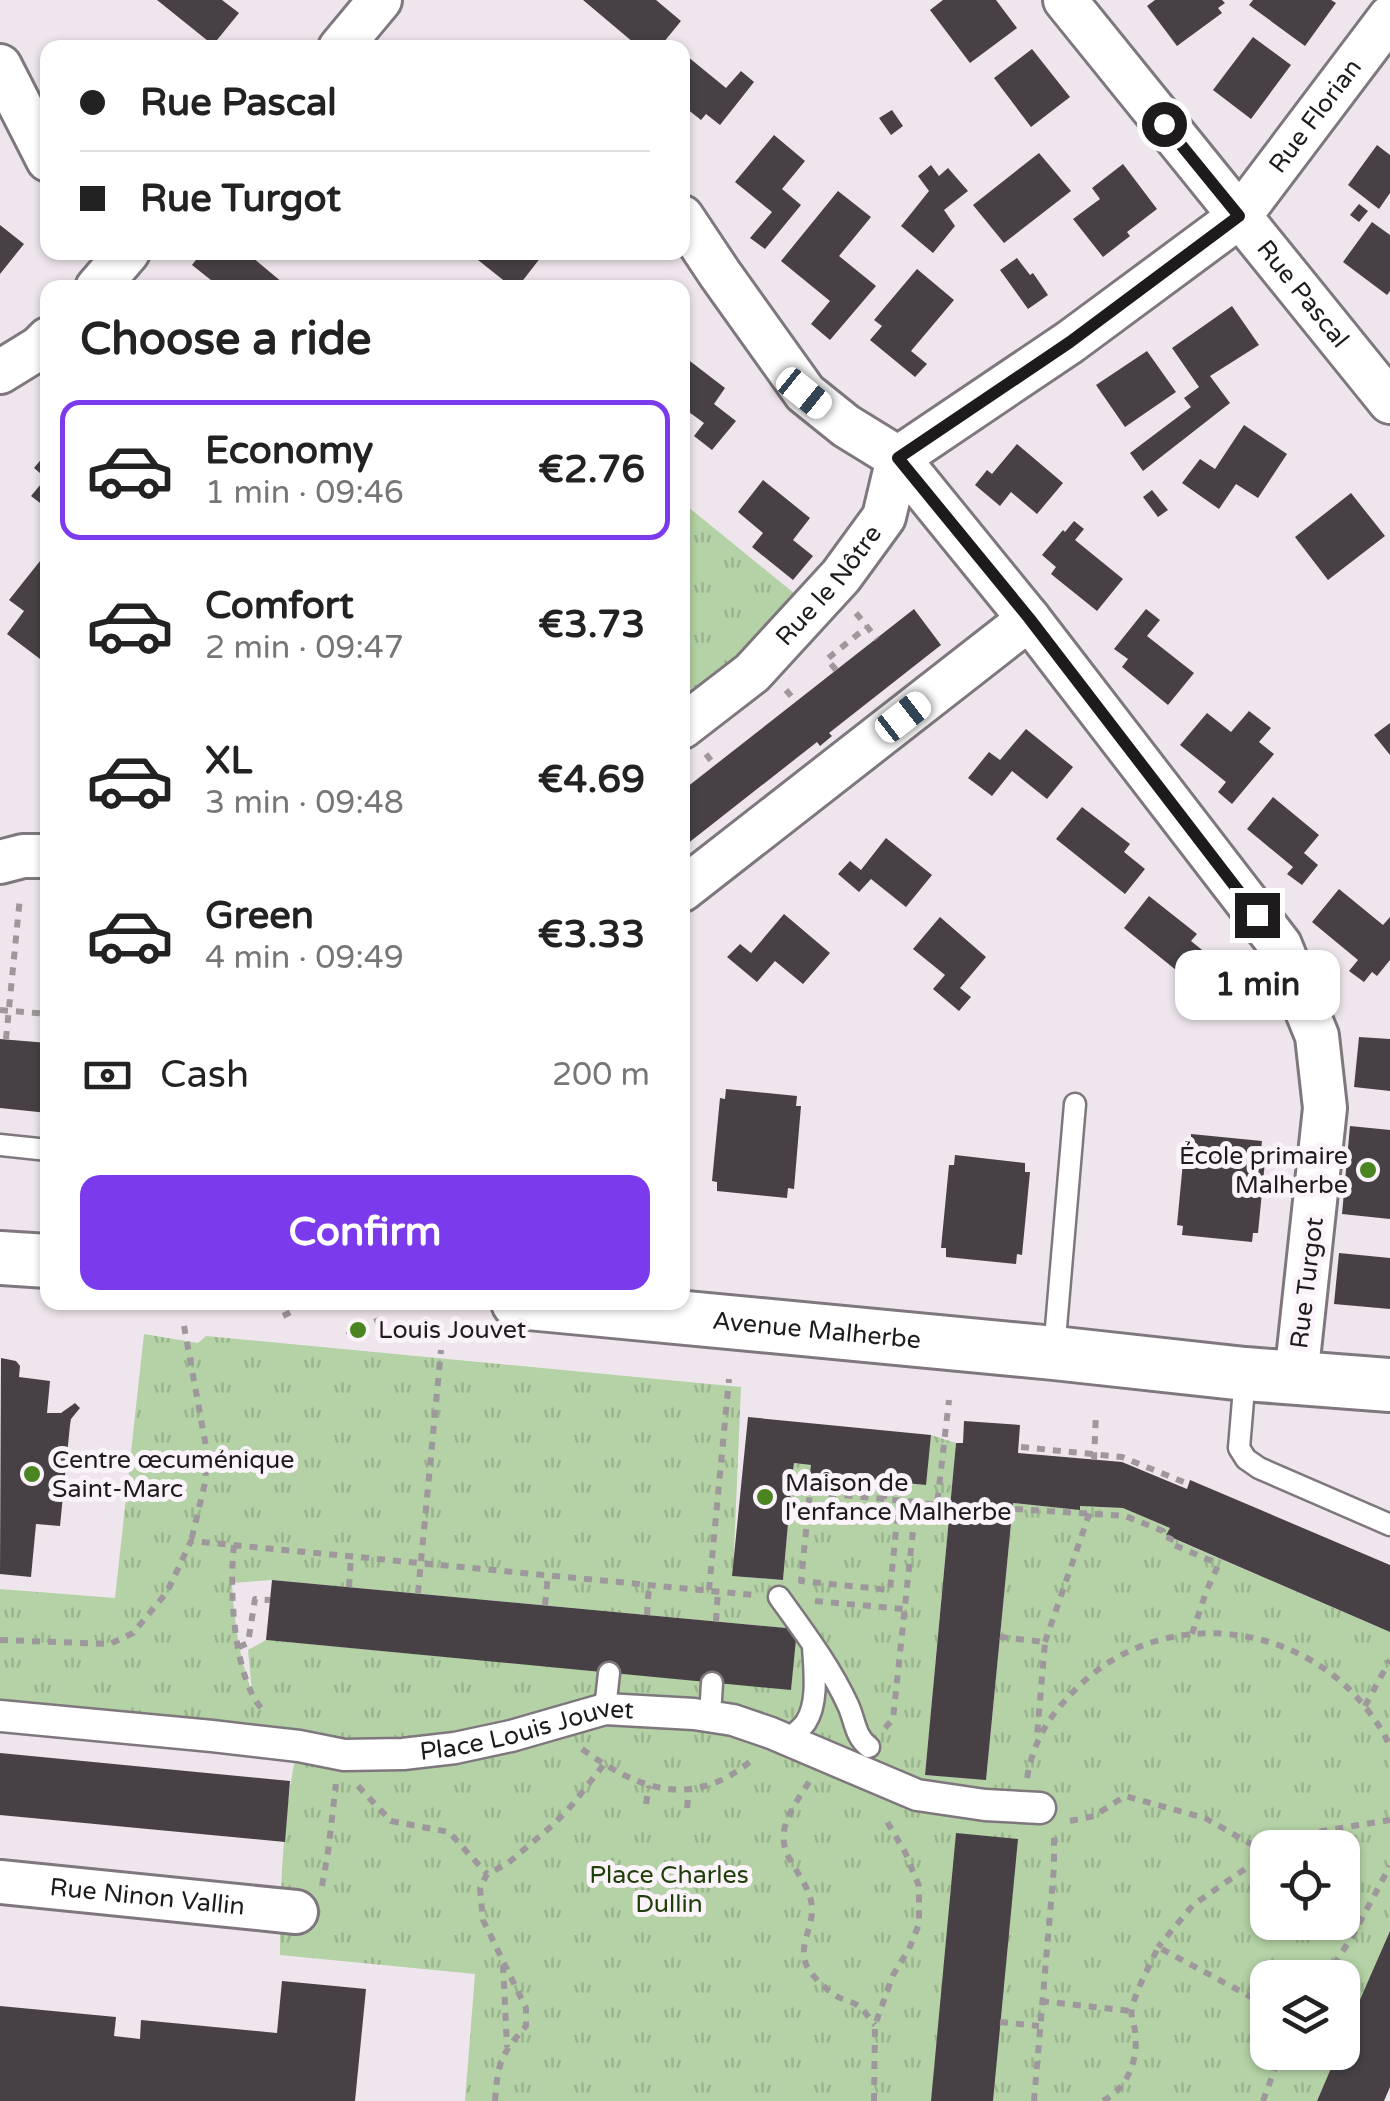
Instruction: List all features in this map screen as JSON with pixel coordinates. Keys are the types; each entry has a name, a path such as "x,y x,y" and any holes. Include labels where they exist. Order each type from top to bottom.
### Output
{"street":[{"path":"351,40 380,0"},
{"name":"Rue Pascal","path":"1064,0 1388,396"},
{"name":"Rue Florian","path":"1239,216 1390,17"},
{"path":"0,66 40,144"},
{"path":"898,458 1070,342 1239,216"},
{"name":"Rue Turgot","path":"690,229 804,393 846,426 898,458 1029,618 1280,944 1318,1036 1325,1108 1296,1378"},
{"path":"104,280 121,260"},
{"path":"0,372 40,347"},
{"name":"Rue le Nôtre","path":"690,721 752,673 842,576 884,517 898,458"},
{"path":"690,884 1029,618"},
{"path":"0,1258 40,1260"},
{"name":"Avenue Malherbe","path":"602,1310 1390,1385"},
{"name":"Place Louis Jouvet","path":"0,1716 344,1754 402,1754 455,1748 605,1709 710,1716 734,1720 824,1754 867,1759 917,1794 1047,1815"},
{"name":"Rue Ninon Vallin","path":"0,1882 296,1912"}],"lane":[{"path":"1054,1353 1076,1104"},
{"path":"0,1146 40,1149"},
{"path":"1245,1374 1238,1448 1246,1460 1390,1525"},
{"path":"779,1597 813,1644 848,1705 867,1759"},
{"path":"780,1736 806,1724 813,1694 813,1644"},
{"path":"605,1709 610,1673"},
{"path":"710,1716 712,1682"}],"path":[{"path":"836,670 828,659 868,627"},
{"path":"6,1040 5,1010 24,858"},
{"path":"5,1010 40,1013"},
{"path":"283,1316 294,1311"},
{"path":"376,1318 388,1346"},
{"path":"0,1640 110,1644 133,1634 167,1592 191,1540 205,1483 207,1452 184,1326"},
{"path":"418,1593 441,1350"},
{"path":"716,1622 714,1591 728,1379"},
{"path":"899,1500 890,1590 801,1581 810,1492 899,1500 938,1504 949,1400"},
{"path":"1094,1456 1096,1414"},
{"path":"1021,1447 1122,1457 1186,1483"},
{"path":"884,1499 885,1482"},
{"path":"874,2101 875,2025 893,1975 919,1924 919,1886 876,1800 867,1759 892,1719 916,1502"},
{"path":"790,1504 809,1506"},
{"path":"1015,1509 1082,1515 1091,1509 1126,1516 1163,1532 1169,1543 1220,1562 1192,1634"},
{"path":"1034,2101 1054,1867 1047,1815 1025,1791 1037,1742 1045,1642 1091,1509"},
{"path":"191,1540 903,1609"},
{"path":"234,1545 234,1616 254,1699 278,1727 304,1747"},
{"path":"349,1587 351,1556"},
{"path":"892,1575 907,1576"},
{"path":"545,1605 548,1576"},
{"path":"647,1615 649,1584"},
{"path":"239,1647 248,1643 254,1599 270,1600"},
{"path":"1037,1742 1054,1710 1090,1675 1112,1660 1156,1640 1192,1634 1235,1634 1296,1651 1336,1675 1374,1718 1390,1748"},
{"path":"1000,1637 1045,1642"},
{"path":"1364,1706 1390,1660"},
{"path":"548,1726 590,1756 649,1786 682,1791 741,1770 780,1736"},
{"path":"344,1754 355,1784 390,1820 449,1832 487,1874"},
{"path":"296,1912 323,1884 336,1778 344,1754"},
{"path":"824,1754 784,1832 794,1870 809,1891 812,1913 803,1948 806,1966 836,1996 859,2006 875,2025"},
{"path":"496,2101 498,2065 526,2026 526,2008 483,1920 480,1888 487,1874 507,1864 545,1833 605,1763"},
{"path":"646,1804 649,1786"},
{"path":"687,1808 690,1789"},
{"path":"1047,1815 1074,1821 1094,1816 1125,1796 1205,1818 1250,1842"},
{"path":"1329,1830 1390,1820"},
{"path":"1103,2101 1112,2096 1131,2070 1136,2044 1131,2011 1158,1947 1193,1906 1250,1866"},
{"path":"1337,1960 1390,1866"},
{"path":"1158,1947 1250,1996"},
{"path":"503,1962 507,2048"},
{"path":"1041,2001 1131,2011"},
{"path":"1000,2022 1039,2026"},
{"path":"1263,2101 1274,2070"}],"green space":[{"path":"690,509 800,598 690,706"},
{"name":"Place Charles Dullin","path":"144,1334 198,1343 206,1336 741,1387 733,1576 783,1580 791,1490 786,1489 788,1470 793,1470 794,1463 811,1465 811,1475 925,1485 931,1435 956,1443 925,1775 986,1779 1013,1503 1123,1508 1170,1528 1167,1536 1390,1632 1390,1931 1360,2001 1360,1960 1250,1960 1250,2070 1331,2070 1317,2101 465,2101 475,1974 280,1955 283,1849 298,1744 0,1714 0,1589 115,1598","holes":["272,1580 796,1629 791,1689 266,1640 248,1650 252,1692 238,1638 232,1583"]}],"building":[{"path":"157,0 222,0 239,13 217,40 207,40"},
{"path":"583,0 656,0 681,21 666,40 630,40"},
{"path":"943,0 996,0 1017,28 970,63 930,10"},
{"path":"1155,0 1225,3 1218,8 1222,13 1177,46 1147,6"},
{"path":"1253,0 1336,3 1305,46 1249,5"},
{"path":"1253,37 1291,65 1251,119 1213,90"},
{"path":"1032,49 1070,97 1031,127 994,78"},
{"path":"690,59 726,88 741,71 754,82 720,125 706,114 701,120 690,111"},
{"path":"892,110 903,126 891,135 879,118"},
{"path":"774,135 805,161 782,189 801,205 765,249 750,238 772,212 735,182"},
{"path":"1377,145 1390,155 1390,193 1379,209 1348,185"},
{"path":"1039,153 1071,191 1004,243 973,205"},
{"path":"1123,164 1157,209 1103,257 1073,219 1100,199 1092,188"},
{"path":"931,165 939,176 948,168 968,191 944,210 955,226 933,253 901,226 929,191 918,176"},
{"path":"838,191 871,217 839,256 876,286 830,340 811,324 830,301 781,261"},
{"path":"1359,204 1368,211 1359,222 1350,215"},
{"path":"1372,222 1390,235 1387,295 1343,262"},
{"path":"0,225 24,244 0,274"},
{"path":"1017,258 1048,295 1028,309 1000,270"},
{"path":"196,260 256,260 279,280 211,280 192,265"},
{"path":"478,260 539,260 523,280 503,280"},
{"path":"917,269 954,300 911,351 927,364 915,377 870,340 882,326 874,320"},
{"path":"1232,306 1259,345 1210,376 1230,403 1143,471 1130,453 1191,407 1184,398 1199,387 1172,348"},
{"path":"1147,351 1176,392 1125,427 1096,385"},
{"path":"690,361 725,388 714,404 736,421 712,450 694,436 704,423 690,413"},
{"path":"1244,425 1287,454 1258,498 1236,484 1219,509 1182,483 1200,459 1215,469"},
{"path":"1017,444 1063,483 1037,514 1011,492 1000,506 975,485 987,470 992,474"},
{"path":"763,480 810,518 793,540 813,556 793,580 752,547 763,533 738,512"},
{"path":"40,485 40,503 31,496"},
{"path":"1152,490 1168,510 1158,517 1143,497"},
{"path":"1351,493 1385,536 1328,580 1295,537"},
{"path":"1074,521 1084,529 1075,540 1123,579 1097,611 1051,574 1056,567 1042,555"},
{"path":"40,561 40,659 7,634 24,611 9,600"},
{"path":"914,609 941,645 829,733 832,736 820,746 817,742 690,842 690,785"},
{"path":"1146,609 1160,620 1147,636 1194,673 1168,705 1122,667 1128,659 1114,649"},
{"path":"1249,711 1271,728 1259,742 1274,754 1232,804 1218,792 1226,782 1180,745 1207,713 1231,732"},
{"path":"1390,723 1390,755 1374,735"},
{"path":"1026,729 1073,767 1047,799 1012,771 992,796 968,778 989,752 1000,760"},
{"path":"1273,797 1319,835 1304,853 1318,865 1302,885 1287,874 1293,867 1247,829"},
{"path":"1082,807 1130,844 1124,852 1145,869 1125,894 1056,839"},
{"path":"886,838 932,875 906,907 871,879 859,892 838,874 850,861 861,870"},
{"path":"1339,889 1383,925 1390,917 1390,960 1377,976 1372,972 1364,982 1349,971 1358,960 1312,922"},
{"path":"1149,896 1197,934 1191,941 1212,958 1192,983 1124,928"},
{"path":"784,914 830,953 803,984 775,961 757,982 727,957 740,944 751,953"},
{"path":"940,917 986,957 960,988 971,997 959,1011 933,989 945,975 913,949"},
{"path":"1359,1037 1390,1039 1390,1091 1354,1087"},
{"path":"0,1039 40,1042 40,1112 0,1108"},
{"path":"726,1089 797,1096 796,1106 801,1106 794,1189 788,1188 787,1198 717,1191 717,1182 712,1181 720,1098 725,1099"},
{"path":"1350,1126 1390,1130 1390,1219 1342,1214"},
{"path":"1191,1134 1262,1141 1261,1150 1266,1151 1258,1233 1253,1233 1252,1242 1182,1235 1183,1226 1177,1225 1185,1141 1191,1142"},
{"path":"955,1155 1025,1163 1025,1172 1030,1172 1022,1255 1017,1254 1016,1264 946,1257 946,1248 941,1248 949,1165 954,1165"},
{"path":"1339,1253 1390,1258 1390,1309 1334,1304"},
{"name":"Louis Jouvet","path":"347,1325 369,1327 368,1337 346,1334"},
{"name":"Centre œcuménique Saint-Marc","path":"1,1358 16,1361 20,1366 19,1377 50,1381 47,1413 61,1413 75,1403 80,1408 71,1419 60,1526 36,1524 31,1577 0,1574"},
{"name":"Maison de l'enfance Malherbe","path":"748,1417 931,1435 926,1485 810,1474 811,1465 794,1463 793,1470 788,1470 786,1489 791,1490 783,1580 732,1576"},
{"path":"964,1421 1020,1425 1018,1453 1122,1462 1187,1489 1190,1480 1390,1565 1390,1632 1166,1535 1170,1528 1123,1508 1080,1506 1080,1510 1013,1503 986,1780 925,1775 956,1443 963,1443"},
{"path":"272,1580 797,1629 791,1690 266,1640"},
{"path":"0,1753 290,1781 285,1842 0,1815"},
{"path":"956,1833 1018,1839 993,2101 931,2101"},
{"path":"1390,1931 1390,2087 1384,2101 1317,2101 1330,2070 1360,2070 1360,2000"},
{"path":"282,1981 366,1989 355,2101 0,2101 0,2006 116,2017 114,2036 140,2039 141,2020 277,2033"}],"place":[{"name":"École primaire Malherbe","path":"1368,1170"},
{"name":"Louis Jouvet","path":"358,1330"},
{"name":"Centre œcuménique Saint-Marc","path":"32,1474"},
{"name":"Maison de l'enfance Malherbe","path":"765,1497"}],"route":[{"path":"1164,124 1239,216 1070,342 898,458 1029,618 1257,915"}]}
